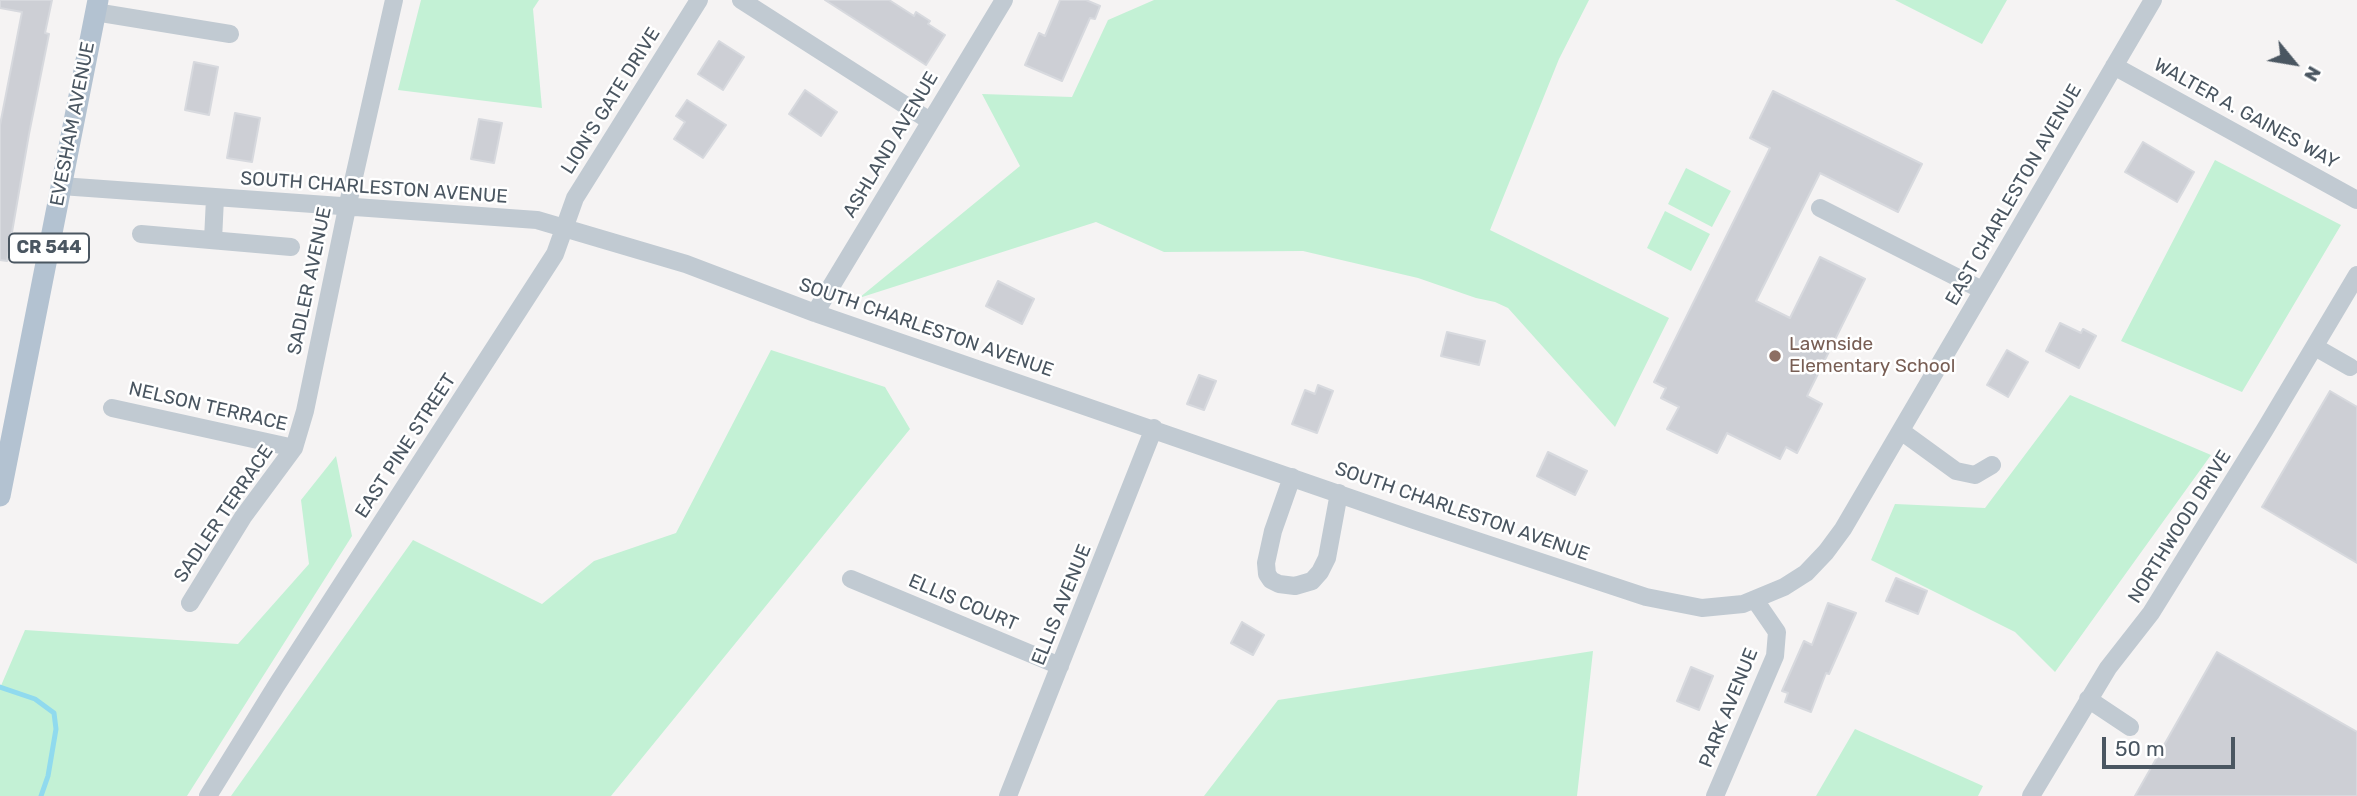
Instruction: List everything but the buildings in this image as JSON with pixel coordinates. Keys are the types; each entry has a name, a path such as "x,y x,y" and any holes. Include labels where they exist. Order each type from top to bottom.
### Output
{"main road":[{"name":"EVESHAM AVENUE","path":"0,496 97,6"}],"street":[{"name":"SADLER AVENUE","path":"294,448 394,0"},
{"name":"LION'S GATE DRIVE","path":"564,226 575,198 699,0"},
{"path":"741,0 930,121"},
{"name":"ASHLAND AVENUE","path":"815,313 1004,0"},
{"name":"EAST CHARLESTON AVENUE","path":"1755,600 1806,573 1843,529 2153,0"},
{"path":"97,6 230,34"},
{"name":"WALTER A. GAINES WAY","path":"2114,66 2357,200"},
{"name":"SOUTH CHARLESTON AVENUE","path":"61,186 537,220 564,226 685,264 815,313 1646,597 1702,608 1743,604 1755,600"},
{"path":"213,240 215,198"},
{"path":"1820,208 1982,290"},
{"name":"EAST PINE STREET","path":"208,796 555,254 564,226"},
{"path":"141,233 291,247"},
{"name":"NORTHWOOD DRIVE","path":"2031,796 2108,668 2151,613 2357,275"},
{"path":"2315,347 2350,367"},
{"name":"NELSON TERRACE","path":"112,408 294,448"},
{"name":"ELLIS AVENUE","path":"1007,796 1154,428"},
{"path":"1901,431 1956,471 1975,475 1992,465"},
{"name":"SADLER TERRACE","path":"190,603 243,517 294,448"},
{"path":"1292,477 1273,531 1266,563 1267,573 1279,584 1295,586 1312,581 1320,572 1326,558 1339,493"},
{"name":"ELLIS COURT","path":"851,579 1060,666"},
{"name":"PARK AVENUE","path":"1715,796 1775,656 1777,632 1755,600"},
{"path":"2088,699 2130,727"}],"green space":[{"path":"421,0 539,0 533,9 542,108 398,90"},
{"path":"1154,0 1589,0 1559,59 1490,230 1669,318 1615,427 1508,308 1418,278 1303,251 1164,252 1096,222 859,298 1020,166 982,94 1072,97 1108,20"},
{"path":"1895,0 2007,0 1982,44"},
{"path":"2215,160 2341,225 2242,392 2121,341"},
{"path":"1686,168 1731,191 1712,227 1668,204"},
{"path":"1665,211 1710,234 1691,271 1647,248"},
{"path":"771,350 885,387 910,429 611,796 231,796 413,540 542,604 594,561 676,533"},
{"path":"2070,395 2211,455 2055,672 2015,632 1871,560 1895,504 1985,508"},
{"path":"336,456 352,536 187,796 0,796 0,688 25,630 238,644 309,564 301,500"},
{"path":"1593,651 1577,796 1204,796 1278,700"},
{"path":"1855,729 1983,786 1978,796 1816,796"}],"waterway":[{"path":"0,687 35,699 54,713 56,729 48,776 41,796"}],"place":[{"name":"Lawnside Elementary School","path":"1775,356"}]}
